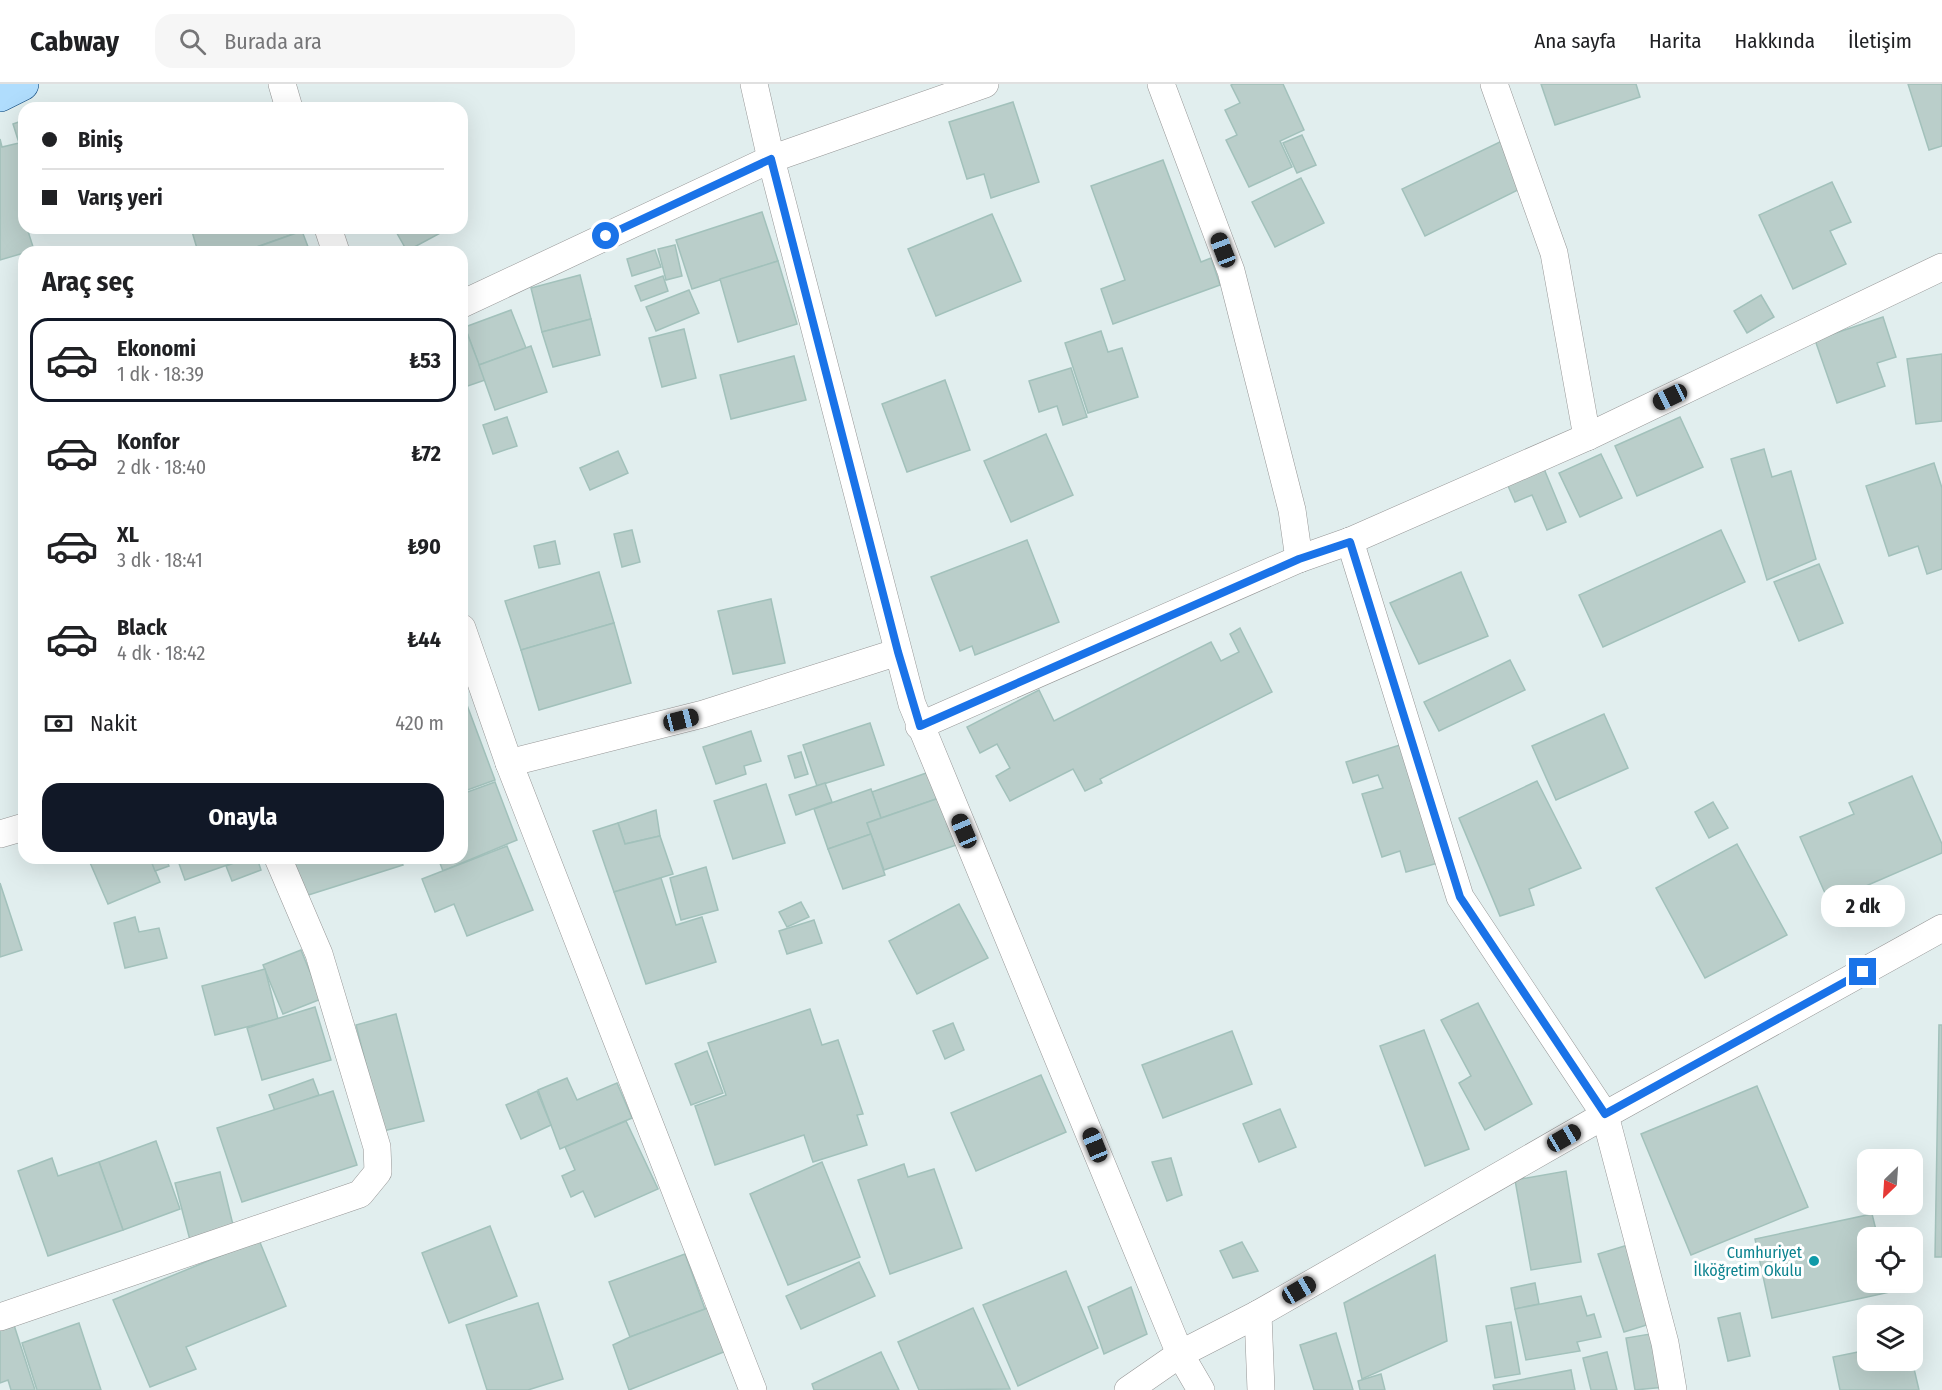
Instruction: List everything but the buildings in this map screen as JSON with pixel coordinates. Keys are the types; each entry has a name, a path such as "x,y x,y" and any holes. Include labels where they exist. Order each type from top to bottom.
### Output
{"street":[{"path":"0,95 22,84"},
{"path":"282,84 287,102"},
{"path":"754,84 771,159 898,652 920,726 1053,1041 1180,1354 1201,1390"},
{"path":"468,301 771,159 985,84"},
{"path":"1161,84 1231,271 1292,510 1299,559"},
{"path":"1494,84 1554,252 1587,437"},
{"path":"920,726 1299,559 1350,542 1587,437 1942,267"},
{"path":"1350,542 1460,897 1605,1114 1665,1343 1673,1390"},
{"path":"509,763 703,714 898,652"},
{"path":"468,663 471,681 509,763 753,1390"},
{"path":"0,834 18,828"},
{"path":"0,1317 360,1194 378,1172 377,1147 319,954 281,864"},
{"path":"1128,1390 1180,1354 1258,1314 1605,1114 1942,928"},
{"path":"1258,1314 1261,1390"}],"place":[{"name":"Cumhuriyet İlköğretim Okulu","path":"1814,1261"}],"route":[{"path":"606,236 771,159 898,652 920,726 1299,559 1350,542 1460,897 1605,1114 1863,972"}]}
